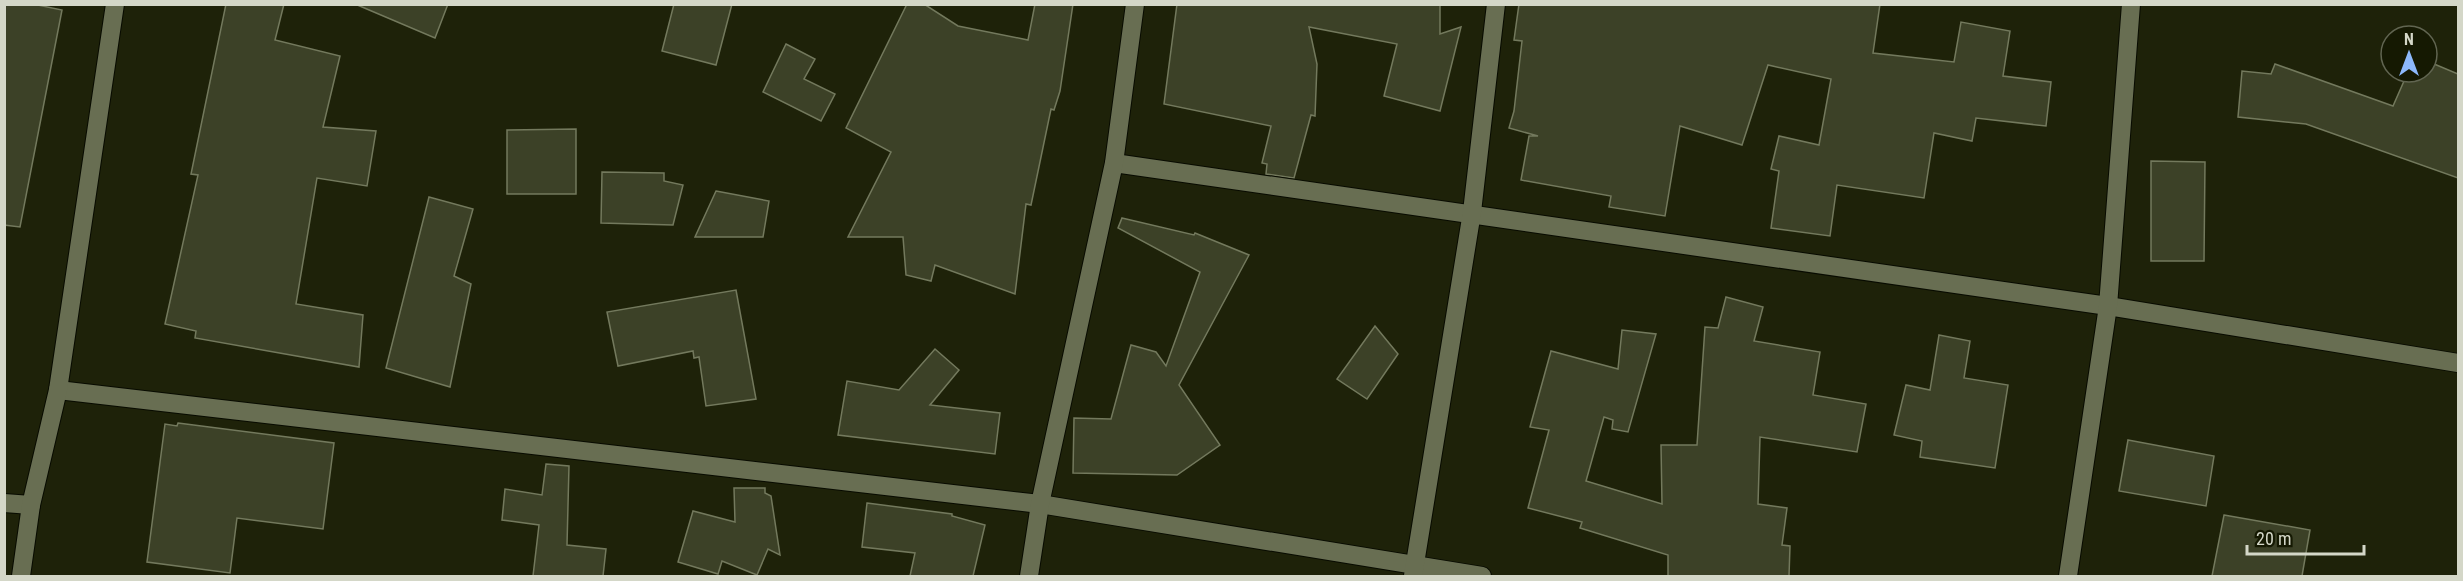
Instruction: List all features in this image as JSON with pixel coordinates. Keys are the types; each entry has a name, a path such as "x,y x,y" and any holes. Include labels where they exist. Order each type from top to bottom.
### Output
{"street":[{"path":"21,576 31,505 58,390 116,4"},
{"path":"1029,576 1040,504 1114,163 1135,4"},
{"path":"1414,571 1472,212 1496,4"},
{"path":"2068,576 2108,306 2131,4"},
{"path":"1114,163 1472,212 2108,306 2458,363"},
{"path":"58,390 1040,504 1414,571 1482,576"},
{"path":"4,503 31,505"}],"building":[{"path":"4,4 33,4 62,10 20,227 4,225"},
{"path":"226,4 284,4 275,40 340,56 323,127 376,131 367,186 317,178 296,304 363,315 359,367 195,338 196,331 165,324 198,175 191,174"},
{"path":"355,4 448,4 435,38"},
{"path":"674,4 732,4 716,65 662,51"},
{"path":"907,4 924,4 958,26 1028,40 1035,4 1073,4 1060,91 1054,110 1051,109 1031,205 1026,204 1015,294 935,265 931,281 906,275 903,237 848,237 891,152 846,128"},
{"path":"1177,4 1440,4 1440,34 1461,27 1440,111 1384,96 1397,44 1309,27 1317,64 1315,116 1311,115 1294,178 1266,174 1267,164 1262,163 1271,126 1164,104"},
{"path":"1519,4 1880,4 1873,53 1954,62 1961,22 2010,31 2003,76 2051,82 2046,126 1976,118 1972,141 1934,133 1924,198 1837,185 1830,236 1771,228 1779,171 1771,169 1779,136 1819,145 1831,79 1768,65 1742,145 1680,126 1665,216 1609,207 1611,196 1521,180 1529,136 1538,136 1509,128 1514,111 1522,41 1514,40"},
{"path":"786,44 815,59 804,79 835,94 821,121 763,92"},
{"path":"2275,64 2393,106 2403,84 2439,84 2439,66 2458,74 2458,178 2306,124 2238,117 2242,71 2271,74"},
{"path":"576,129 576,194 507,194 507,130"},
{"path":"2151,161 2205,162 2204,261 2151,261"},
{"path":"602,172 664,173 664,181 683,185 673,225 601,223"},
{"path":"716,191 769,201 763,237 695,237"},
{"path":"429,197 473,209 454,276 471,284 450,387 386,368"},
{"path":"1122,218 1194,235 1195,233 1249,255 1179,385 1220,445 1177,475 1073,473 1074,418 1111,419 1131,345 1156,352 1166,366 1200,272 1118,228"},
{"path":"736,290 756,399 706,406 699,357 694,358 693,351 618,366 607,312"},
{"path":"1726,297 1763,307 1754,341 1820,352 1813,395 1866,404 1857,452 1760,437 1758,504 1787,508 1782,545 1790,546 1789,576 1668,576 1668,555 1580,528 1582,522 1528,508 1549,430 1530,427 1551,351 1618,369 1622,330 1656,334 1628,432 1612,429 1613,420 1604,417 1586,481 1662,504 1661,445 1697,445 1705,327 1718,328"},
{"path":"1375,326 1398,354 1367,399 1337,379"},
{"path":"1939,335 1970,341 1964,378 2008,385 1995,468 1920,457 1922,441 1894,435 1906,385 1930,390"},
{"path":"935,349 959,370 930,405 1000,413 995,454 838,435 847,381 899,390"},
{"path":"178,423 334,443 323,529 237,518 230,573 147,562 165,424 177,426"},
{"path":"2128,440 2214,456 2206,506 2119,491"},
{"path":"546,464 569,466 567,545 606,549 603,576 533,576 539,525 502,520 505,489 542,495"},
{"path":"734,488 765,488 765,493 771,496 780,555 768,549 757,575 722,561 718,574 678,562 693,511 735,522"},
{"path":"867,503 952,514 952,516 985,525 973,576 910,576 915,553 862,547"},
{"path":"2224,515 2310,530 2302,576 2212,576"}]}
